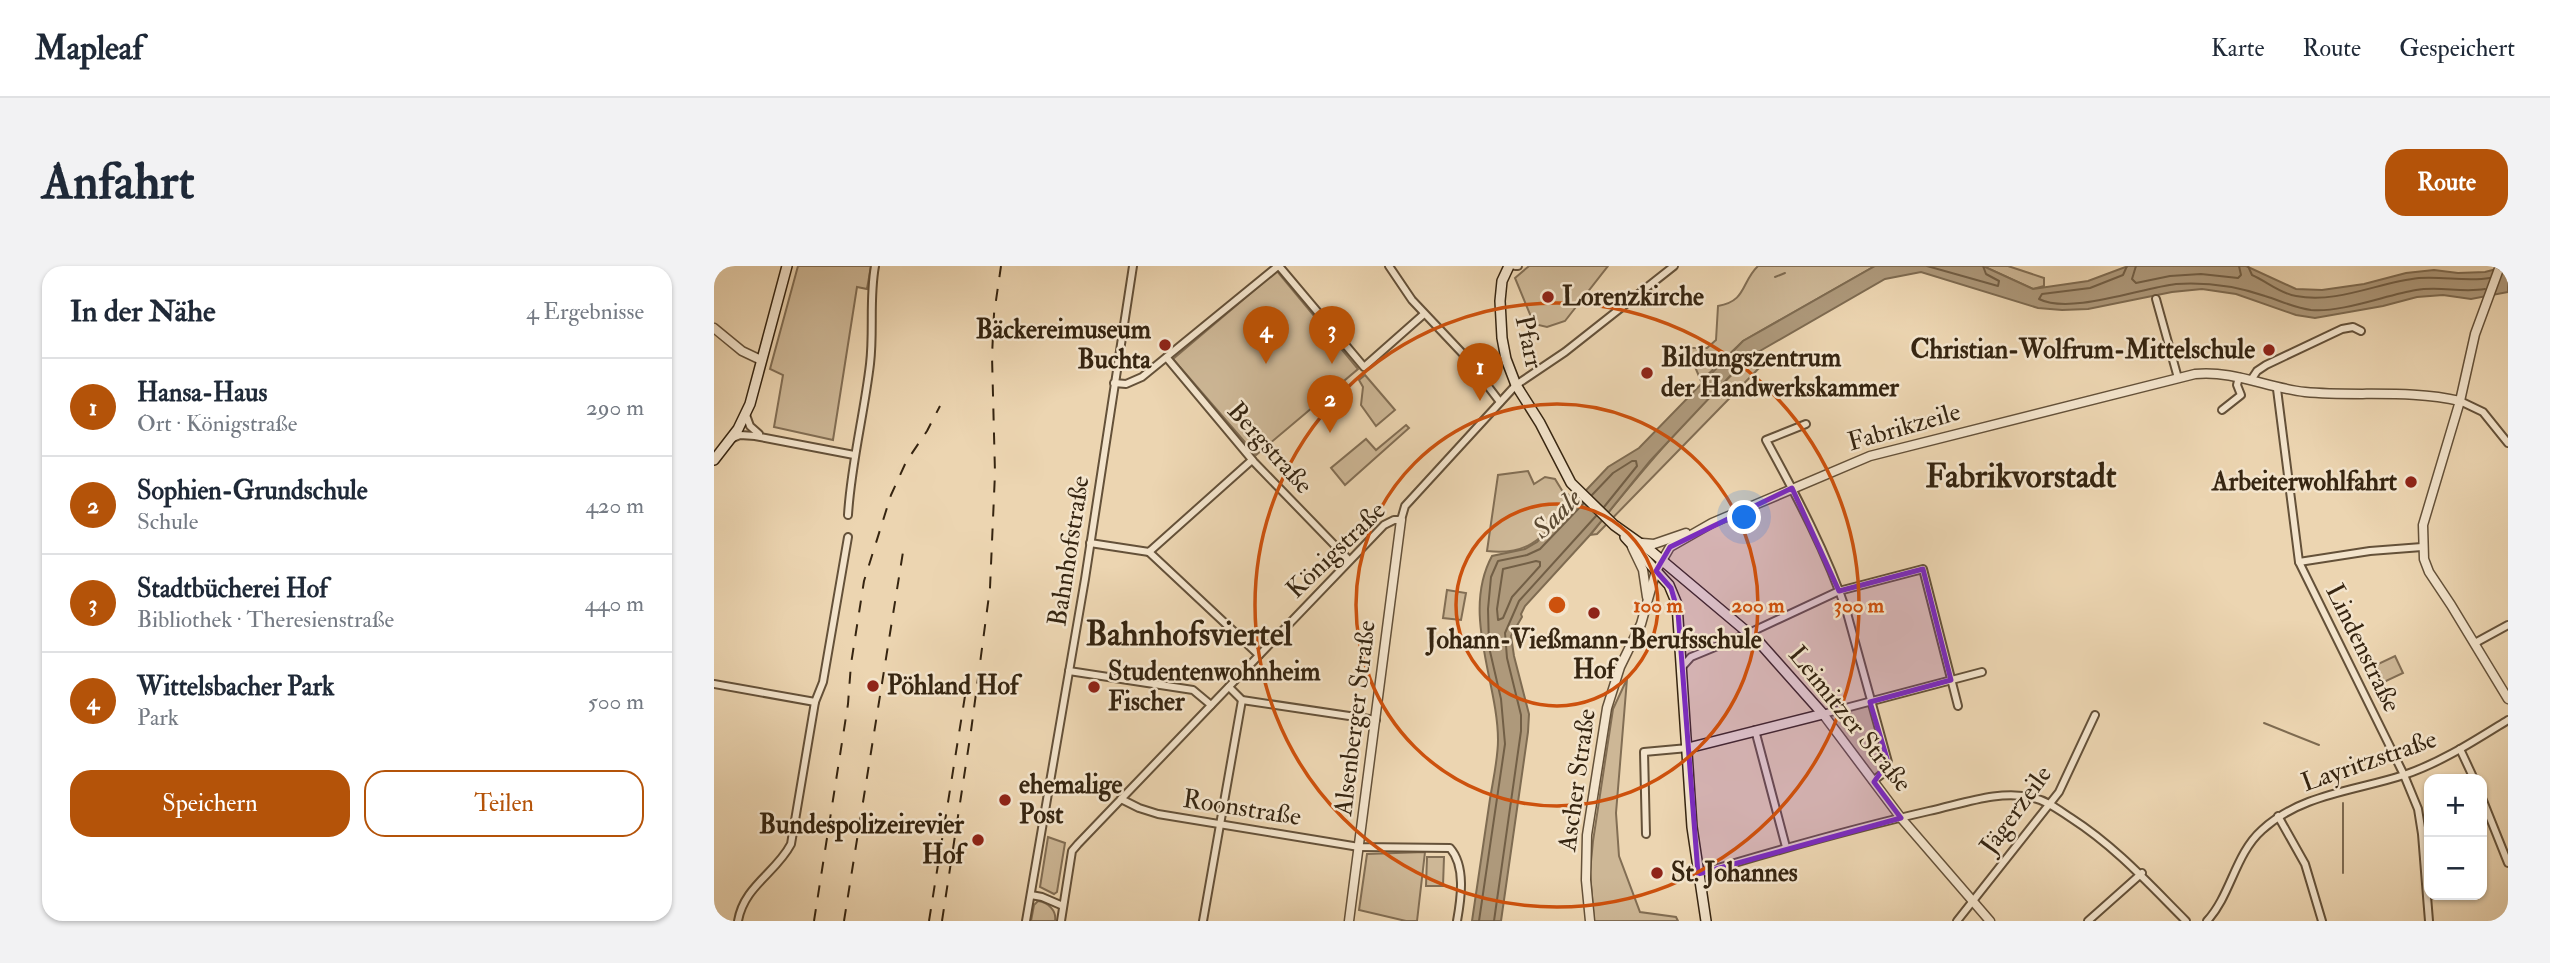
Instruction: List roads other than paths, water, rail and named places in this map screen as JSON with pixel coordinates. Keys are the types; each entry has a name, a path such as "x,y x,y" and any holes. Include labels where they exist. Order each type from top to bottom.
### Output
{"main road":[{"path":"714,460 732,439 746,414 787,266"},
{"name":"Pfarr","path":"1509,266 1501,285 1500,323 1506,359 1516,385 1540,423 1566,475 1579,493 1611,523"},
{"path":"1611,523 1669,585 1675,597 1698,874 1706,921"},
{"name":"Leimitzer Straße","path":"1611,523 1661,560 1749,633 1823,714"},
{"path":"1688,748 1823,714"}],"street":[{"path":"848,515 854,455 870,368 873,340 870,302 875,266"},
{"name":"Bahnhofstraße","path":"1026,921 1090,543 1133,266"},
{"path":"1263,266 1269,274"},
{"path":"1114,383 1132,382 1167,358 1279,266 1364,367 1424,314"},
{"path":"1389,266 1424,314 1464,355 1500,402"},
{"name":"Königstraße","path":"1064,921 1063,906 1072,851 1384,525 1401,520 1405,506 1516,385 1565,352 1674,266"},
{"path":"2500,266 2472,346 2460,401 2423,525 2422,547 2429,572 2508,699"},
{"path":"2156,299 2178,378"},
{"path":"2251,380 2266,365 2342,329 2353,327 2361,331"},
{"path":"714,328 742,351 761,360"},
{"name":"Bergstraße","path":"1167,358 1252,460 1349,561"},
{"name":"Fabrikzeile","path":"1661,560 1676,543 1712,523 1870,456 2202,373 2239,377 2277,388 2372,396 2412,394 2460,401"},
{"path":"2222,411 2241,395 2239,377"},
{"name":"Lindenstraße","path":"2277,388 2299,562 2404,775 2418,809 2430,921"},
{"path":"2460,401 2483,412 2508,443"},
{"path":"746,414 753,429 764,437"},
{"path":"1806,424 1766,440 1792,488 1839,591 1888,762 1886,771 1873,781"},
{"path":"732,439 744,435 764,437 854,455"},
{"path":"1149,552 1252,460"},
{"name":"Alsenberger Straße","path":"1349,921 1401,520"},
{"path":"1638,542 1654,544 1712,523"},
{"path":"738,921 745,898 757,882 785,856 791,844 815,702 823,682 848,537"},
{"name":"Ascher Straße","path":"1628,540 1645,579 1646,611"},
{"path":"1090,543 1149,552 1259,655"},
{"path":"2299,562 2370,551 2422,547"},
{"name":"Ascher Straße","path":"1590,921 1586,880 1587,835 1607,708 1619,667 1646,611 1661,560"},
{"path":"1682,667 1691,657 1839,591 1923,569 1958,706"},
{"path":"2475,643 2508,625"},
{"path":"1069,671 1193,690 1211,705"},
{"path":"1823,714 1982,672"},
{"path":"714,684 815,702"},
{"path":"1229,687 1242,700 1376,720"},
{"path":"1203,921 1242,700"},
{"name":"Leimitzer Straße","path":"1823,714 1901,818 1990,921"},
{"name":"Jägerzeile","path":"1958,921 2059,792 2095,715"},
{"name":"Layritzstraße","path":"2278,816 2317,799 2404,775 2436,763 2508,720"},
{"path":"1755,730 1786,847"},
{"path":"1646,834 1644,752 1688,748"},
{"path":"2460,749 2472,774"},
{"path":"1698,874 1786,847 1901,818 1994,796 2021,796 2050,804 2109,845 2142,873 2186,921"},
{"name":"Roonstraße","path":"1121,799 1158,814 1359,847 1450,848 1457,857 1460,875 1457,921"},
{"path":"2487,810 2508,863"},
{"path":"2207,921 2220,906 2256,836 2278,816 2305,864 2322,921"},
{"path":"2088,921 2142,873"},
{"path":"1031,895 1063,906"}],"water":[{"path":"1875,266 1983,266 2033,289 2088,281 2128,266 2246,266 2296,289 2322,290 2364,284 2406,273 2434,270 2485,272 2508,266 2508,292 2471,299 2443,295 2417,297 2315,318 2296,315 2236,294 2202,289 2172,292 2088,309 2062,310 2038,308 1921,272 1885,279 1753,355 1650,461 1521,614 1522,617 1511,636 1529,714 1528,732 1501,921 1472,921 1498,747 1496,718 1480,624 1483,578 1492,556 1525,549 1537,542 1608,467 1639,448 1743,341"}],"waterway":[{"path":"1775,277 1785,273"},
{"path":"2264,723 2319,745"},
{"path":"2343,803 2343,873"}],"railway":[{"path":"942,921 990,588 995,473 992,356 994,314 1001,266"},
{"path":"814,921 864,581 891,495 906,462 940,406"},
{"path":"844,921 903,552"},
{"path":"929,921 969,671"}],"place":[{"name":"Lorenzkirche","path":"1548,297"},
{"name":"Bäckereimuseum Buchta","path":"1165,345"},
{"name":"Christian-Wolfrum-Mittelschule","path":"2269,350"},
{"name":"Wittelsbacher Park","path":"1266,364"},
{"name":"Stadtbücherei Hof","path":"1332,364"},
{"name":"Bildungszentrum der Handwerkskammer","path":"1647,373"},
{"name":"Hansa-Haus","path":"1480,401"},
{"name":"Sophien-Grundschule","path":"1330,433"},
{"name":"Arbeiterwohlfahrt","path":"2411,482"},
{"name":"Johann-Vießmann-Berufsschule Hof","path":"1594,613"},
{"name":"Pöhland Hof","path":"873,686"},
{"name":"Studentenwohnheim Fischer","path":"1094,687"},
{"name":"ehemalige Post","path":"1005,800"},
{"name":"Bundespolizeirevier Hof","path":"978,840"},
{"name":"St. Johannes","path":"1657,873"}],"district":[{"name":"Fabrikvorstadt","path":"2021,476"},
{"name":"Bahnhofsviertel","path":"1189,634"}],"water label":[{"name":"Saale","path":"1557,514"}]}
